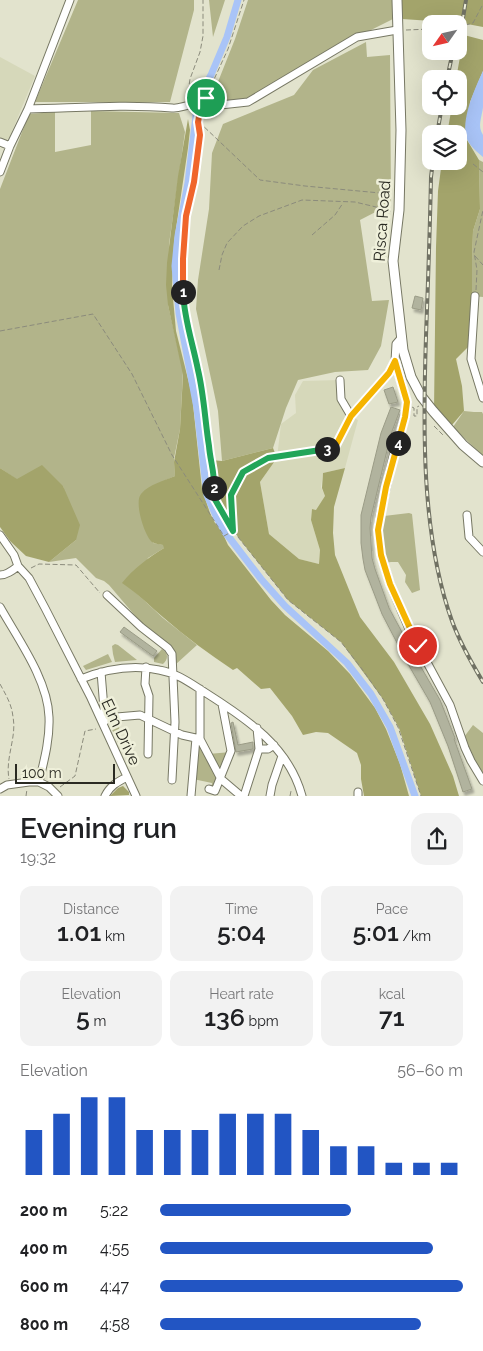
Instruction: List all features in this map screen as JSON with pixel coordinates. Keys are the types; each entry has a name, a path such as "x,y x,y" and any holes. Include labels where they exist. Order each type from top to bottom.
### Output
{"main road":[{"name":"Risca Road","path":"397,0 401,130 400,195 393,261 407,364 416,387 432,411 463,445 483,462"}],"street":[{"path":"0,172 28,109 70,0"},
{"path":"28,109 130,106 175,109 189,105 201,107 248,102 357,37 398,30"},
{"path":"0,142 10,146"},
{"path":"475,296 472,359 483,398"},
{"path":"402,337 396,344 395,361 407,402 405,417 393,457 380,516 378,530 381,555 390,584 409,629 447,698 471,761 483,781"},
{"path":"340,380 341,399 351,416 389,373 395,361"},
{"path":"467,515 469,537 483,552"},
{"name":"Elm Drive","path":"0,535 14,556 18,566 29,578 45,608 136,796"},
{"path":"0,575 12,571 18,566"},
{"path":"107,595 168,648 172,654 174,732 172,780"},
{"path":"0,607 32,663 47,696 49,734 40,782"},
{"path":"81,679 120,667 146,668 172,673 187,680 248,725 257,728 274,745 282,756 289,774 302,796"},
{"path":"146,668 145,684 149,696 148,754"},
{"path":"101,672 105,718 104,728"},
{"path":"191,796 198,739 200,689"},
{"path":"208,788 215,791 231,752 222,704"},
{"path":"105,718 140,715 174,732 198,739 221,779 242,796 259,749 257,728"},
{"path":"263,749 268,749 274,745"},
{"path":"270,796 272,784 282,756"},
{"path":"105,796 109,788 127,777"},
{"path":"0,789 10,784 40,782 56,794"}],"path":[{"path":"189,105 190,79 200,52 203,36 203,0"},
{"path":"244,0 228,49 201,107 198,122 200,135 194,182 186,216 183,259 183,294 188,330 203,394 214,479 213,496 233,531 288,600 341,642 362,670 398,727 422,796"},
{"path":"468,24 473,23 483,4"},
{"path":"398,30 422,29"},
{"path":"198,122 260,180 400,195"},
{"path":"473,164 483,172"},
{"path":"219,270 227,243 243,226 259,216 302,200 355,202 387,211 399,210"},
{"path":"312,235 335,215 343,203"},
{"path":"475,296 477,270 474,252 483,210"},
{"path":"475,256 483,266"},
{"path":"0,331 93,314 132,374 172,455 224,536 233,531"},
{"path":"414,408 414,416 417,416 417,407"},
{"path":"233,531 231,495 243,472 268,458 334,449 351,416"},
{"path":"24,572 39,564 76,565 101,595 107,595"},
{"path":"0,684 9,700 14,718 8,761 10,784"},
{"path":"56,794 75,776 84,731 104,728"}],"shaded area":[{"path":"78,0 194,0 194,10 170,102 35,102"},
{"path":"209,0 225,0 213,37"},
{"path":"248,0 393,0 395,18 357,37 248,102 210,102"},
{"path":"366,42 367,57 390,55 391,204 360,220 372,301 389,300 381,346 368,370 335,372 298,380 286,408 273,448 222,461 218,411 196,309 198,280 209,209 212,153 223,124 294,95 313,70"},
{"path":"0,57 35,76 10,136 2,148 0,146"},
{"path":"91,111 179,113 185,132 169,244 168,305 183,371 180,429 174,458 175,476 166,480 153,543 164,545 164,548 148,558 134,591 163,618 197,645 175,665 175,656 143,625 109,585 96,578 76,558 49,562 76,540 63,486 16,479 0,468 0,189 29,114 55,112 55,152 91,145"},
{"path":"479,160 483,162 483,297 472,296 473,231 480,209"},
{"path":"340,380 341,399 351,416 358,420 345,468 323,473 321,487 325,496 317,510 312,509 311,520 320,550 319,564 299,559 269,534 260,482 277,458 281,424 296,413 295,395 303,381"},
{"path":"464,411 482,412 483,414 483,456 453,427"},
{"path":"412,514 420,590 412,593 405,582 406,575 398,562 385,563 381,528 384,516"},
{"path":"115,644 137,660 115,662 112,646"},
{"path":"162,649 167,654 166,661 163,664 154,662 154,658"},
{"path":"108,654 112,662 86,670 83,666"},
{"path":"107,719 120,719 118,742"},
{"path":"473,725 483,733 483,775 472,757 464,737"},
{"path":"196,738 208,754 231,752 221,779 211,789 212,783 193,779"}],"green space":[{"path":"402,0 483,0 483,27 468,24 468,15 422,15 422,20 402,19"},
{"path":"468,36 483,40 483,71 470,102 467,140 467,125 449,125 450,115 467,115 467,70 458,70 459,60 468,60"},
{"path":"188,119 190,130 174,242 172,287 176,331 192,395 202,489 210,513 228,545 271,600 285,615 328,651 350,674 375,708 400,764 409,796 364,796 361,765 357,753 328,733 316,732 303,735 292,716 270,688 261,689 237,668 233,670 215,658 122,583 131,573 164,548 163,545 152,542 146,533 139,511 139,498 152,485 175,476 174,462 180,429 183,375 168,305 166,285 178,176"},
{"path":"467,140 479,160 480,209 473,231 472,296 468,347 456,359 462,386 464,411 452,425 434,411 438,191 441,170 467,170"},
{"path":"273,448 277,458 260,482 269,534 299,559 319,564 320,550 311,520 312,509 316,510 325,496 322,488 323,473 345,468 334,507 333,533 335,555 360,617 394,662 430,724 453,776 459,796 421,796 399,728 383,699 341,642 288,600 238,537 213,496 214,479 211,460 222,461"},
{"path":"42,465 63,486 80,525 76,540 49,562 26,556 10,541 0,527 0,468 17,479"},
{"path":"123,786 129,792 129,795 110,796 118,788"}],"water":[{"path":"483,71 483,107 480,125 483,135 483,157 467,139 467,125 465,125 469,105"}],"building":[{"path":"415,296 423,298 421,310 412,308"},
{"path":"393,387 398,402 389,404 384,390"},
{"path":"391,407 400,410 388,442 371,517 372,558 389,608 440,700 455,738 472,789 463,792 448,746 430,702 382,614 365,570 361,543 361,515 381,433"},
{"path":"124,627 157,651 153,656 120,632"},
{"path":"233,722 238,745 253,742 253,749 236,752 231,723"}],"waterway":[{"path":"238,0 227,37 211,75 198,99 188,183 178,236 175,266 179,313 197,408 207,495 225,532 261,579 285,606 347,663 371,694 390,727 415,796"}],"railway":[{"path":"464,15 466,0"},
{"path":"449,70 451,60"},
{"path":"439,125 440,115"},
{"path":"432,170 424,407 429,517 434,553 452,621 462,645 483,682"}],"route":[{"path":"206,98 198,106 200,112 198,122 200,135 194,182 186,216 183,294 188,330 203,394 214,479 213,496 233,531 231,495 243,472 268,458 334,449 351,416 389,373 395,361 407,402 405,417 386,487 378,530 381,555 390,584 418,646"}]}
